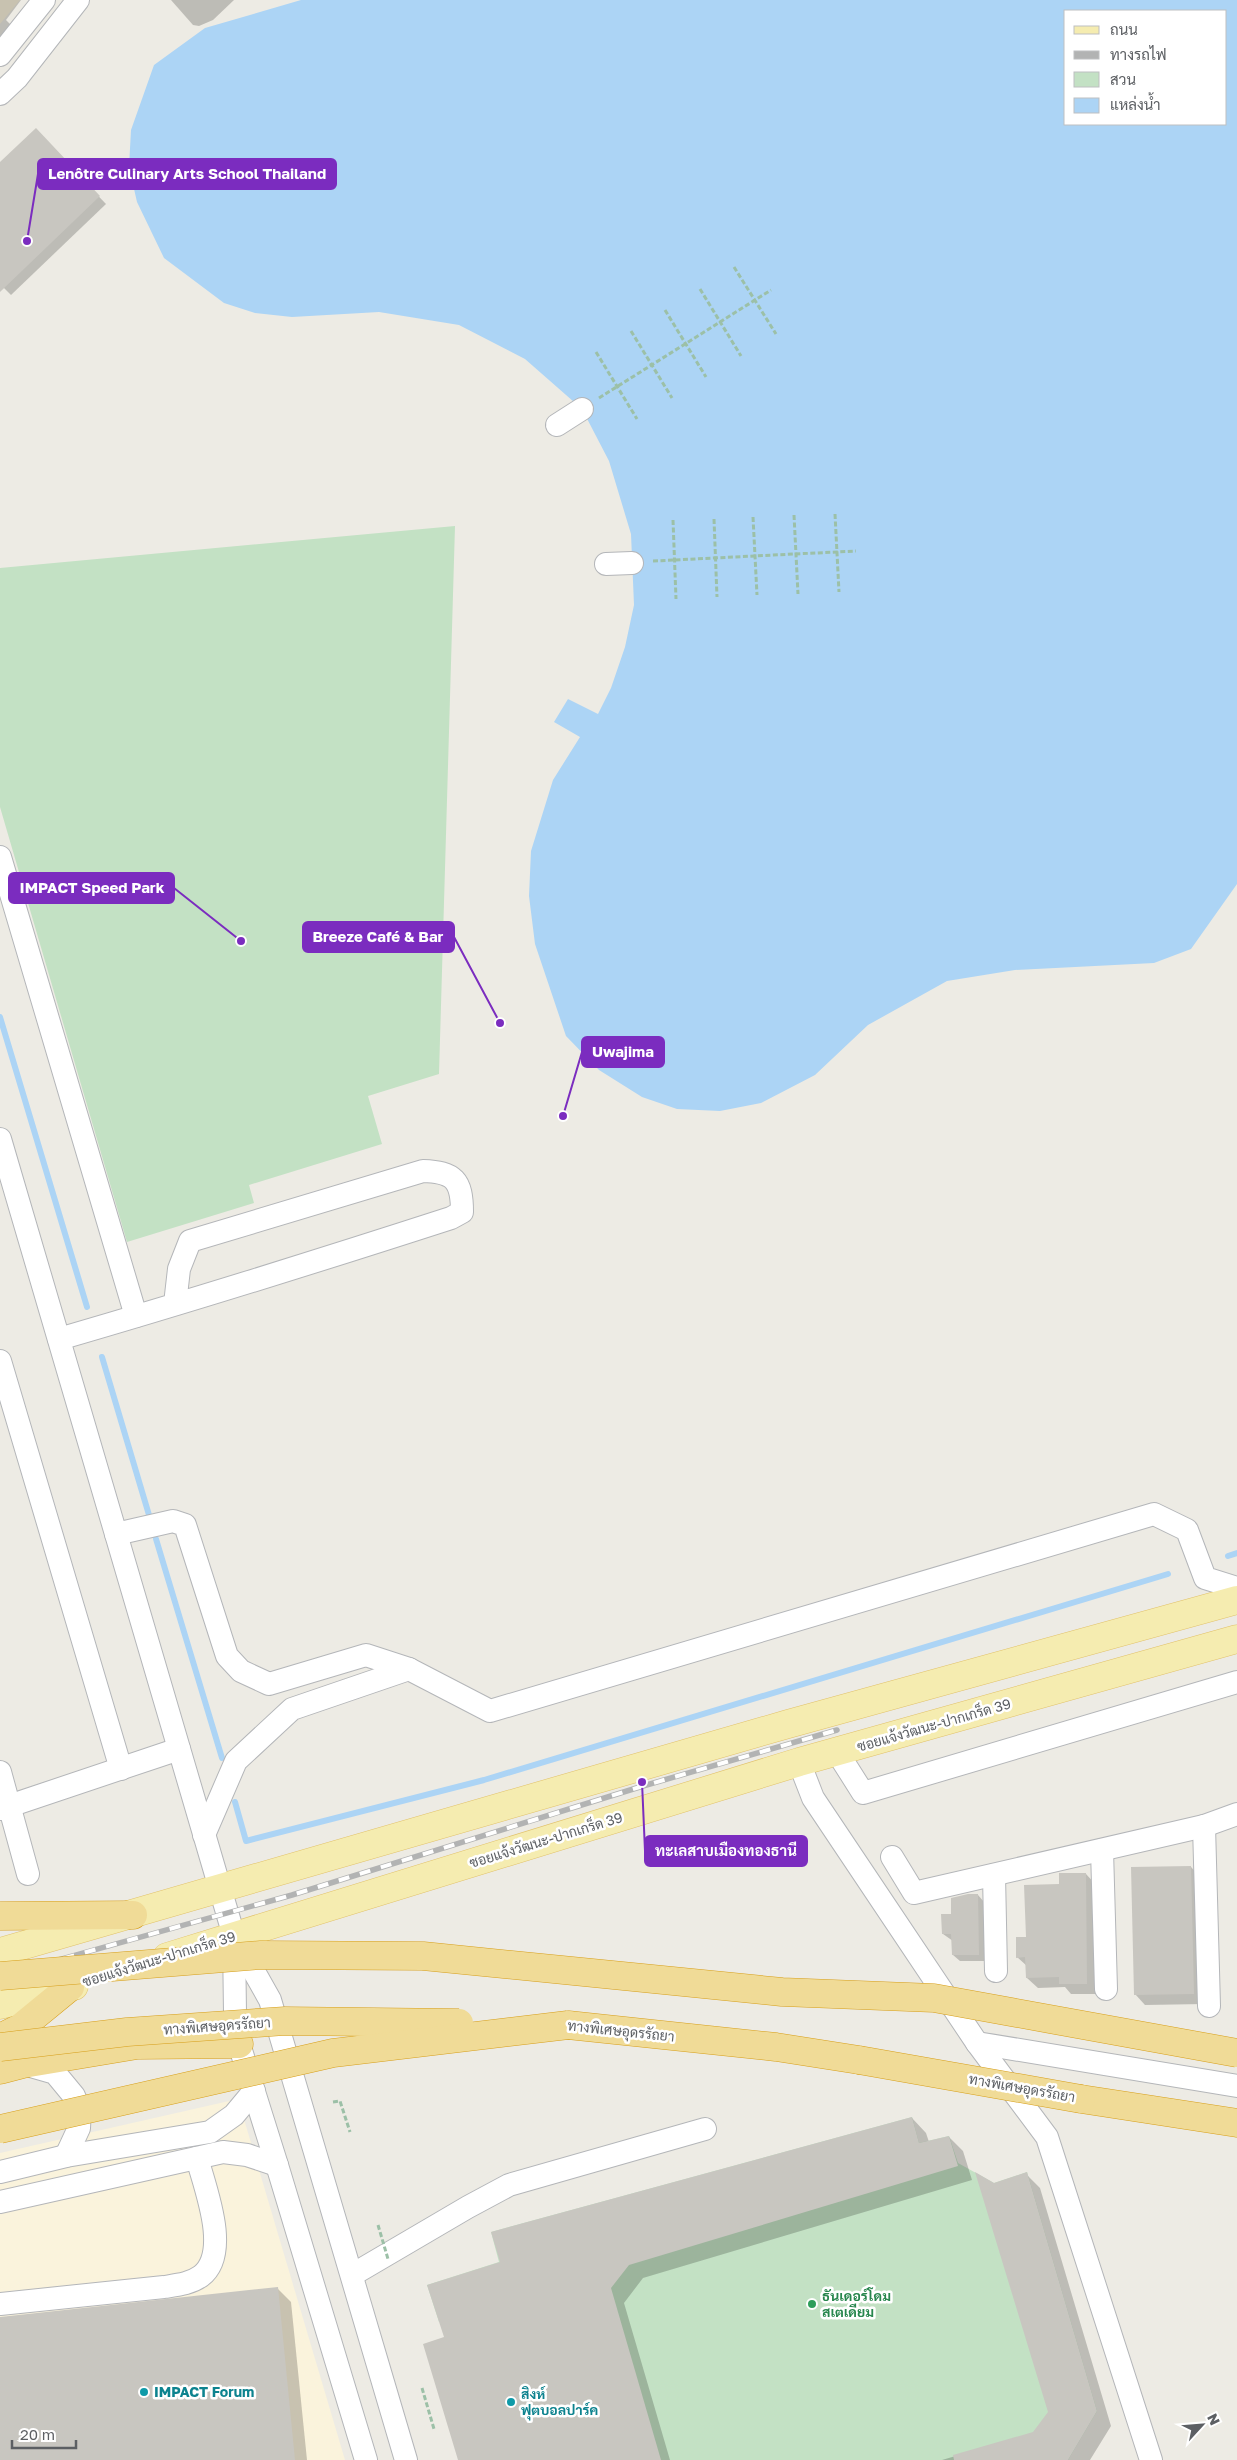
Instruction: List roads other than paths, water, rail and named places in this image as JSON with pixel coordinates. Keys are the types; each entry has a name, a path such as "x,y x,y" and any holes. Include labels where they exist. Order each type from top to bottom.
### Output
{"highway":[{"path":"0,1916 133,1914"},
{"path":"0,1976 261,1956 424,1956 782,1992 934,1998 1237,2053"},
{"path":"0,2038 20,2028 70,1987"},
{"name":"ทางพิเศษอุดรรัถยา","path":"0,2046 127,2032 285,2021 568,2025 776,2047 1237,2123"},
{"path":"0,2129 332,2053 568,2025"},
{"path":"12,2067 137,2045 238,2044"}],"main road":[{"path":"0,1952 798,1722 1237,1600"},
{"name":"ซอยแจ้งวัฒนะ-ปากเกร็ด 39","path":"0,2005 70,1987 799,1762 1237,1640"}],"street":[{"path":"0,55 44,0"},
{"path":"0,94 17,78 78,0"},
{"path":"557,426 582,409"},
{"path":"606,564 632,562"},
{"path":"0,857 136,1316"},
{"path":"2,1151 234,1936 270,2000 406,2460"},
{"path":"59,1339 222,1292 452,1218 462,1212 462,1197 456,1181 442,1172 423,1171 190,1241 179,1269 175,1304"},
{"path":"0,1361 120,1769"},
{"path":"116,1534 173,1520 184,1525 227,1656 241,1671 269,1684 366,1655 409,1669 490,1711 1154,1514 1187,1530 1205,1578 1237,1588"},
{"path":"204,1835 236,1761 292,1709 409,1669"},
{"path":"837,1752 863,1793 1237,1682"},
{"path":"5,1808 179,1749"},
{"path":"799,1762 813,1798 978,2042 1047,2137 1151,2460"},
{"path":"0,1772 5,1808 28,1874"},
{"path":"892,1857 914,1893 1204,1826 1237,1814"},
{"path":"1204,1826 1209,2006"},
{"path":"1102,1850 1106,1989"},
{"path":"994,1875 996,1971"},
{"path":"234,1936 235,2013 238,2044 278,2166 366,2460"},
{"path":"978,2042 1237,2086"},
{"path":"12,2067 55,2073 74,2096 80,2110 79,2128 66,2156"},
{"path":"0,2172 66,2156 210,2132 234,2115 254,2091"},
{"path":"352,2275 468,2207 509,2186 705,2129"},
{"path":"0,2202 223,2152 234,2153 278,2166"},
{"path":"0,2304 164,2287 188,2283 202,2275 210,2265 216,2245 214,2224 197,2158"}],"water":[{"path":"301,0 1237,0 1237,884 1191,949 1154,963 1015,970 947,981 868,1025 815,1075 761,1103 720,1111 677,1109 642,1097 599,1070 566,1036 535,944 529,896 531,851 553,780 580,737 554,722 568,699 598,714 611,688 625,647 634,605 631,534 609,461 582,409 525,359 459,325 379,312 292,317 255,313 224,303 164,258 137,202 129,167 131,130 154,65 205,28"}],"waterway":[{"path":"0,1017 87,1307"},
{"path":"102,1357 149,1515"},
{"path":"156,1539 222,1758"},
{"path":"1228,1556 1237,1553"},
{"path":"235,1802 246,1841 484,1780 1168,1574"}],"railway":[{"path":"0,1976 292,1895 643,1786 837,1730"}],"place":[{"name":"Lenôtre Culinary Arts School Thailand","path":"27,241"},
{"name":"IMPACT Speed Park","path":"241,941"},
{"name":"Breeze Café & Bar","path":"500,1023"},
{"name":"Uwajima","path":"563,1116"},
{"name":"ทะเลสาบเมืองทองธานี","path":"642,1782"},
{"name":"ธันเดอร์โดม สเตเดียม","path":"812,2304"},
{"name":"IMPACT Forum","path":"144,2392"},
{"name":"สิงห์ ฟุตบอลปาร์ค","path":"511,2402"}]}
